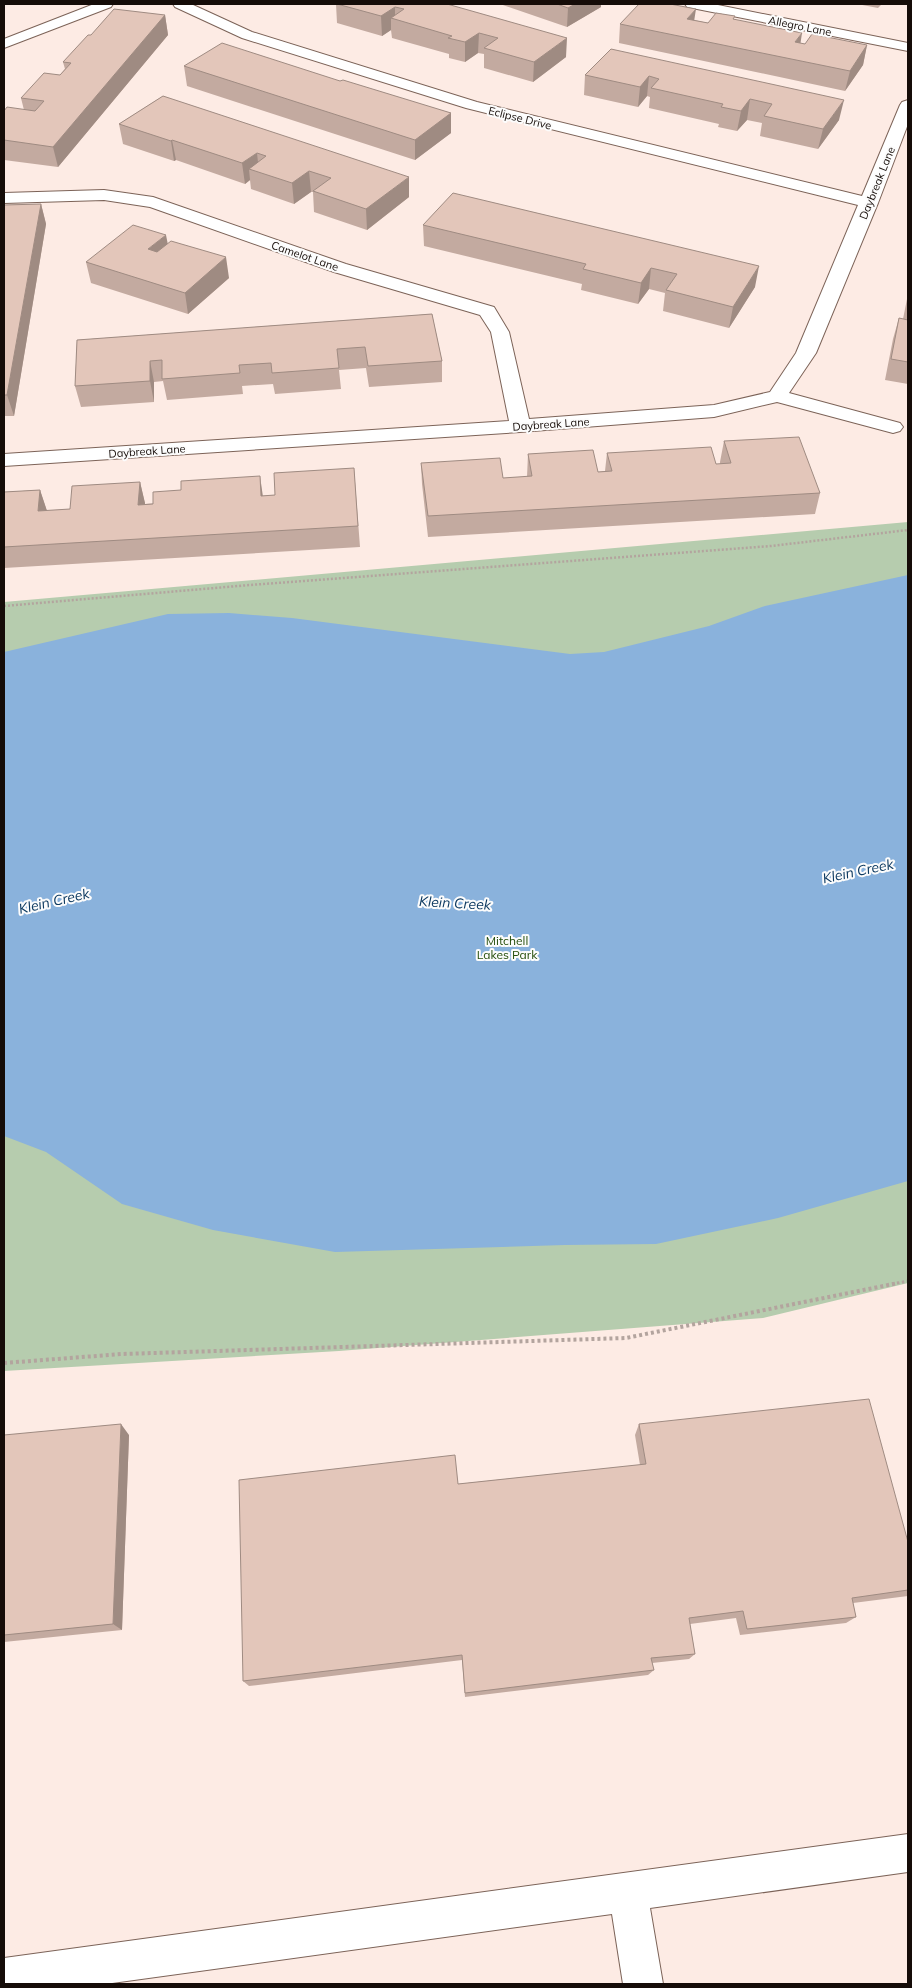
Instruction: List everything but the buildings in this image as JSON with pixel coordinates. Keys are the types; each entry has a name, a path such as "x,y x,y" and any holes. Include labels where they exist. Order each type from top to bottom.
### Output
{"street":[{"path":"4,44 106,4"},
{"name":"Eclipse Drive","path":"180,4 247,35 482,108 869,203"},
{"name":"Allegro Lane","path":"692,4 908,48"},
{"name":"Daybreak Lane","path":"4,460 520,426 714,411 777,396 806,353 908,105"},
{"name":"Camelot Lane","path":"4,198 104,194 153,202 340,268 487,311 500,332 520,426"},
{"path":"777,396 893,427"},
{"path":"4,1978 908,1853"},
{"path":"628,1892 643,1984"}],"path":[{"path":"4,606 240,585 771,546 908,530"},
{"path":"4,1363 122,1354 626,1338 908,1281"}],"green space":[{"name":"Mitchell Lakes Park","path":"908,522 908,1283 763,1318 339,1351 4,1371 4,602"}],"water":[{"name":"Mitchell Lakes Park","path":"908,575 908,1181 778,1218 656,1244 335,1252 213,1230 122,1204 46,1152 4,1136 4,652 168,614 229,613 292,618 570,654 604,652 709,626 765,606"}],"water label":[{"name":"Klein Creek","path":"858,871"},
{"name":"Klein Creek","path":"54,901"},
{"name":"Klein Creek","path":"455,903"}]}
